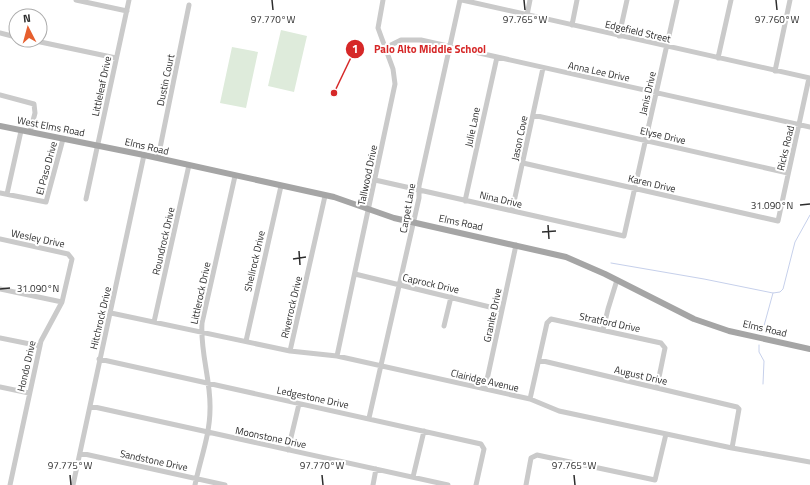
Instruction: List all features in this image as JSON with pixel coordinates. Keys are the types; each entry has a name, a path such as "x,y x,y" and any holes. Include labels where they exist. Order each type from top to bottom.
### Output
{"main road":[{"name":"West Elms Road","path":"0,126 97,145"},
{"name":"Elms Road","path":"97,145 325,196 369,208 380,214 566,257 617,280 694,319 729,331 810,349"}],"street":[{"path":"76,0 127,11"},
{"name":"Littleleaf Drive","path":"86,199 129,0"},
{"name":"Tallwood Drive","path":"337,356 395,84 393,69 378,28 383,0"},
{"name":"Edgefield Street","path":"461,0 483,2 527,15 810,78"},
{"name":"Carpet Lane","path":"369,418 420,198 419,190 461,0"},
{"path":"527,15 530,0"},
{"path":"572,25 577,0"},
{"path":"619,36 627,0"},
{"name":"Janis Drive","path":"624,236 677,0"},
{"path":"718,58 731,0"},
{"path":"775,71 790,0"},
{"name":"Dustin Court","path":"158,158 189,5"},
{"name":"Anna Lee Drive","path":"385,48 401,40 414,39 810,127"},
{"path":"48,44 116,58"},
{"name":"Julie Lane","path":"465,200 496,57"},
{"name":"Jason Cove","path":"512,211 543,68"},
{"name":"Ricks Road","path":"778,221 810,78"},
{"path":"0,95 34,104 35,107 30,132"},
{"name":"Elyse Drive","path":"533,115 788,173"},
{"path":"0,193 7,194 21,131"},
{"name":"El Paso Drive","path":"7,194 46,202 63,139"},
{"name":"Hitchrock Drive","path":"73,485 144,155"},
{"name":"Karen Drive","path":"523,163 778,221"},
{"name":"Roundrock Drive","path":"154,322 189,165"},
{"name":"Littlerock Drive","path":"195,485 207,432 210,409 201,332 203,314 235,176"},
{"name":"Nina Drive","path":"375,180 624,236"},
{"name":"Shellrock Drive","path":"246,341 280,186"},
{"name":"Riverrock Drive","path":"290,352 325,196"},
{"name":"Wesley Drive","path":"0,239 72,256"},
{"name":"Granite Drive","path":"485,388 516,245"},
{"name":"Hondo Drive","path":"10,485 40,346 43,336 62,302 72,256"},
{"name":"Caprock Drive","path":"355,274 502,310"},
{"path":"604,330 608,309 617,280"},
{"path":"0,289 62,302"},
{"path":"444,326 451,297"},
{"path":"111,313 154,322"},
{"name":"Stratford Drive","path":"539,360 547,323 550,320 662,343 665,346 657,387"},
{"name":"Clairidge Avenue","path":"154,322 246,341 290,352 337,356 530,399 559,411 732,448 810,462"},
{"path":"0,338 40,346"},
{"name":"Ledgestone Drive","path":"99,359 299,404 369,418 484,446 476,485"},
{"path":"530,399 539,360"},
{"name":"August Drive","path":"539,360 657,387 738,408 732,448"},
{"path":"0,387 29,393"},
{"path":"288,450 299,404"},
{"name":"Moonstone Drive","path":"90,406 448,485"},
{"path":"413,477 424,431"},
{"path":"526,485 531,458 537,455 655,480 666,434"},
{"name":"Sandstone Drive","path":"80,453 225,485"},
{"path":"373,485 376,469"}],"green space":[{"path":"281,30 307,36 294,92 268,86"},
{"path":"232,47 258,52 246,108 220,103"}],"waterway":[{"path":"611,263 704,279 773,293 780,292 783,289 795,242 810,215"},
{"path":"762,333 773,293"},
{"path":"759,345 759,352 764,361 763,384"}],"place":[{"name":"Palo Alto Middle School","path":"334,93"}]}
